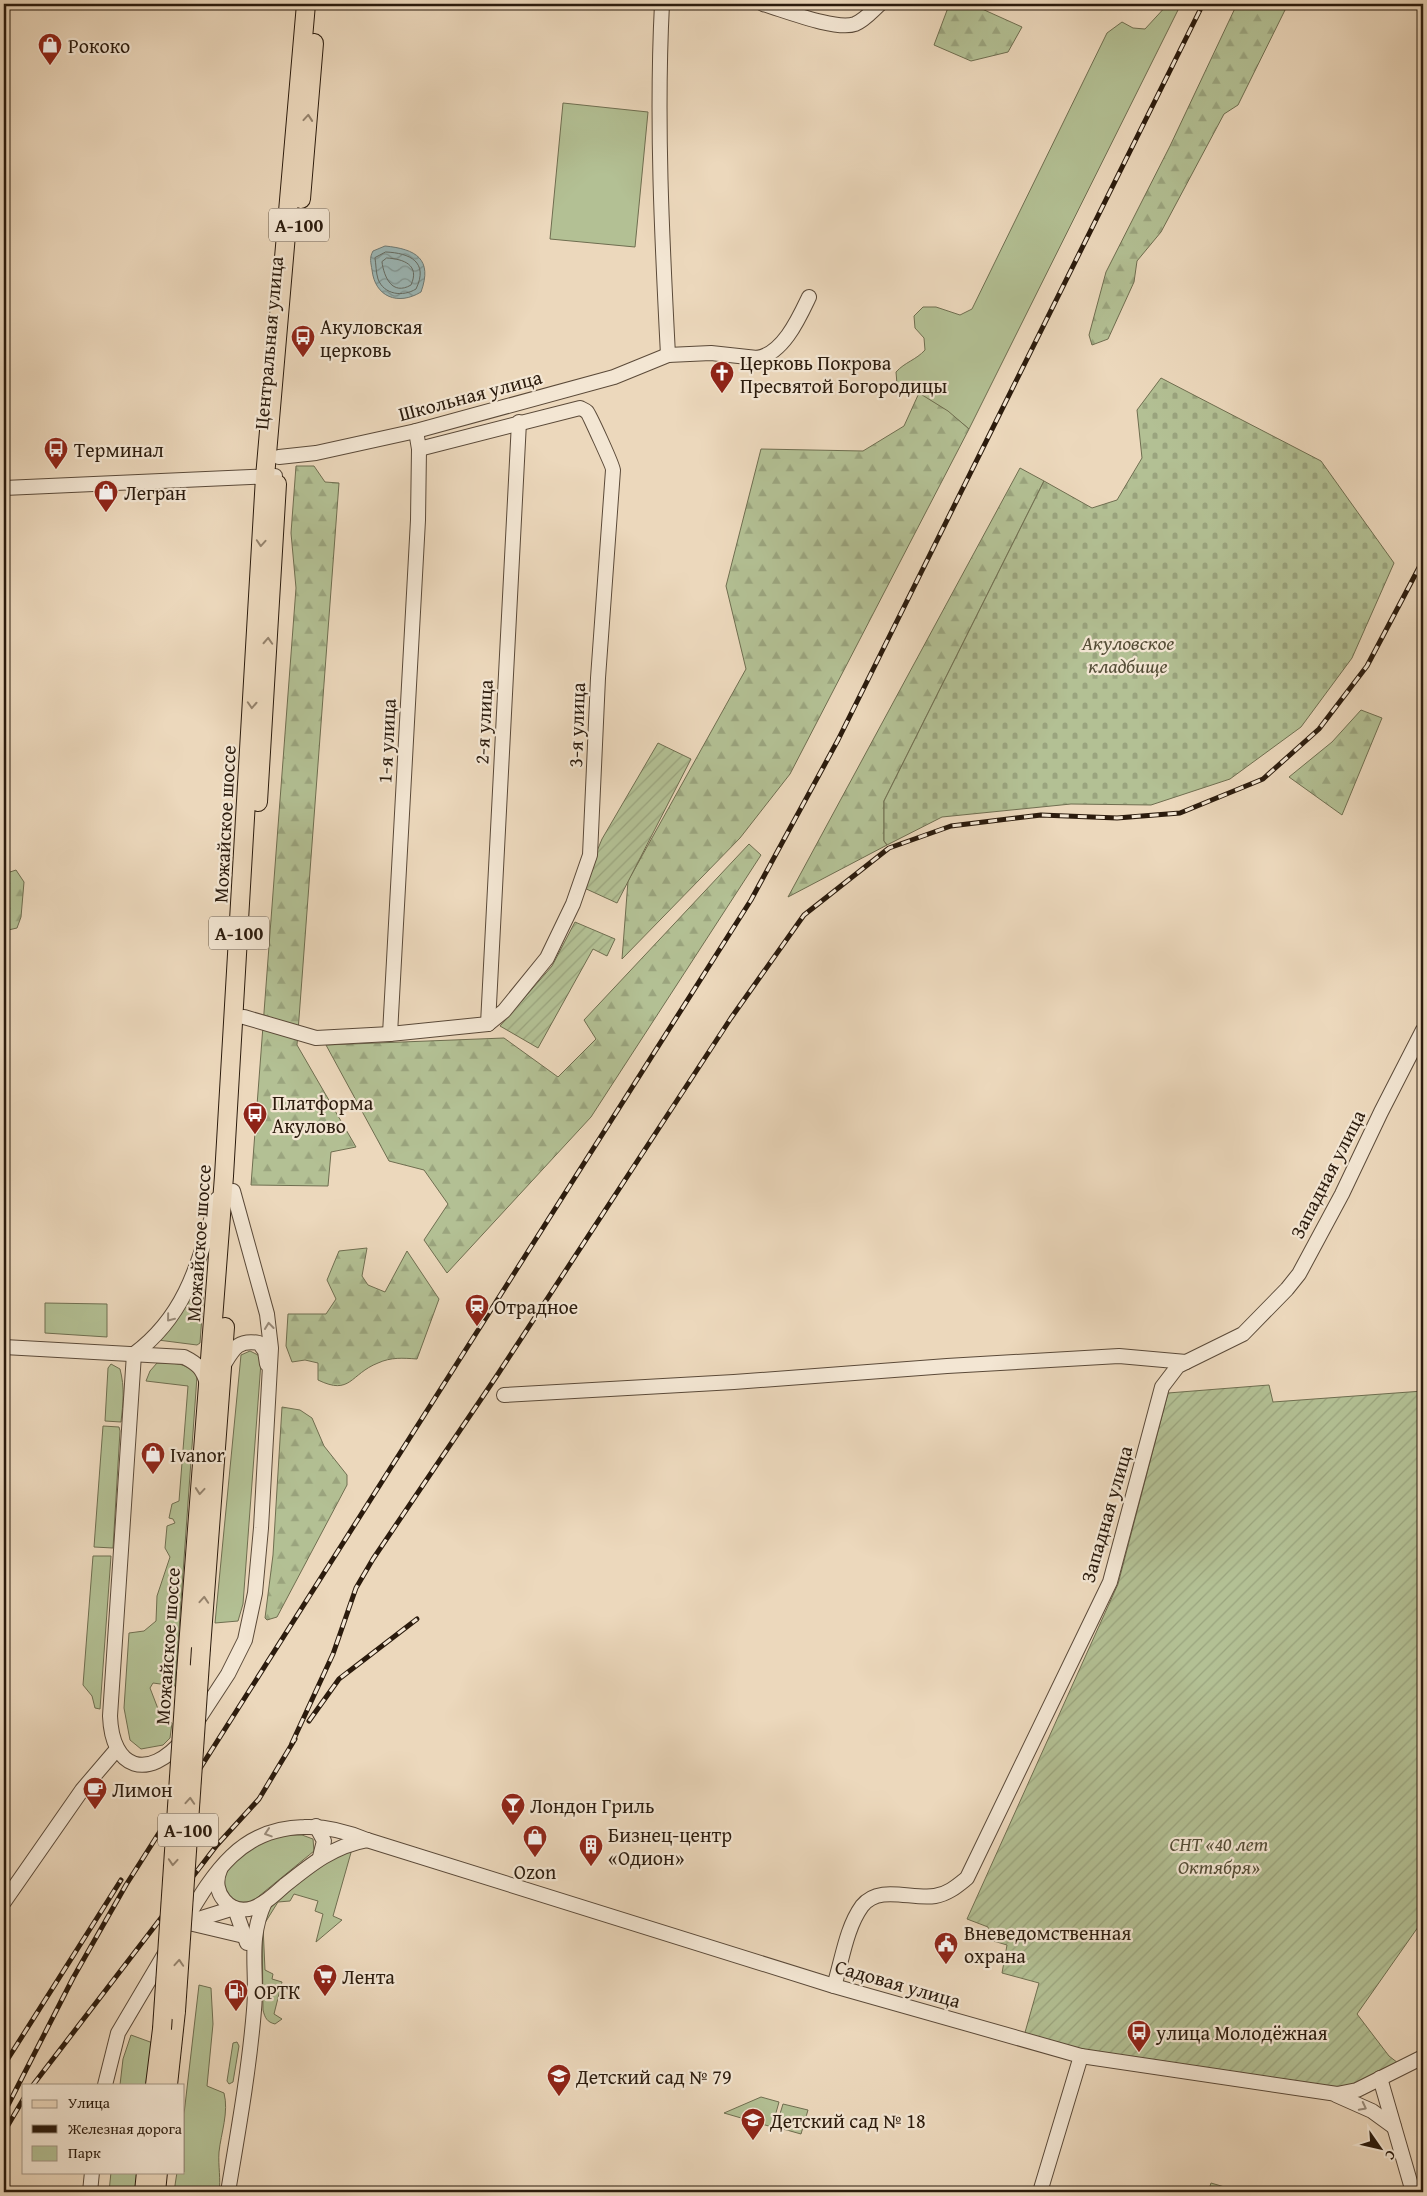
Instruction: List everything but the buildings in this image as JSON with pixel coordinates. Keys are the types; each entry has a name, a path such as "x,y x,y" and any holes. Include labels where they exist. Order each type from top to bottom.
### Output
{"main road":[{"name":"Центральная улица","path":"273,403 306,4"},
{"name":"Центральная улица","path":"280,452 317,4"},
{"name":"Можайское шоссе","path":"168,2084 176,2012 222,1367 244,1017 273,403"},
{"name":"Можайское шоссе","path":"156,2084 162,2029 186,1673 224,1176 271,476 280,452"},
{"path":"144,2192 146,2174"},
{"path":"156,2192 158,2174"}],"street":[{"path":"662,4 659,58 663,261 668,355"},
{"path":"763,4 839,26 854,24 865,19 880,4"},
{"name":"Школьная улица","path":"280,452 316,453 416,431 614,377 668,355 702,353 757,358 768,357 779,346 809,297"},
{"name":"3-я улица","path":"488,1024 504,1011 547,958 557,942 574,904 590,855 598,678 613,470 612,460 604,450 593,422 587,412 580,408 519,422"},
{"path":"419,449 519,422"},
{"name":"2-я улица","path":"488,1024 519,422"},
{"name":"1-я улица","path":"390,1034 418,520 419,449 416,431"},
{"path":"4,488 271,476"},
{"path":"244,1017 316,1038 390,1034 488,1024"},
{"name":"Западная улица","path":"834,1986 854,1921 863,1905 881,1894 934,1897 951,1891 968,1878 1110,1582 1162,1387 1178,1366 1243,1334 1299,1274 1342,1194 1423,1030"},
{"path":"224,1176 194,1275 176,1311 146,1345 134,1354 110,1730 117,1749 127,1760 145,1765 164,1759 174,1751 188,1735 228,1674 245,1640 255,1593 261,1528 271,1348 267,1314 233,1191"},
{"path":"222,1367 235,1348 247,1341 259,1343 265,1351 270,1374"},
{"path":"4,1347 184,1357 196,1363 203,1370 208,1390"},
{"path":"504,1395 734,1382 947,1366 1120,1356 1186,1362"},
{"path":"4,1902 82,1790 117,1749"},
{"path":"316,1826 324,1841 320,1857"},
{"name":"Садовая улица","path":"105,2084 113,2048 125,2018 186,1924 206,1886 221,1867 238,1850 257,1837 291,1827 316,1826 338,1829 367,1840 834,1986 1081,2056 1348,2093 1423,2057"},
{"path":"221,1867 216,1879 218,1891 226,1903 235,1908 247,1910 265,1902 320,1857 345,1846 367,1840"},
{"path":"228,2192 254,2009 252,1957 255,1928 265,1902"},
{"path":"186,1924 235,1908"},
{"path":"235,1908 252,1957"},
{"path":"186,1924 244,1936"},
{"path":"1040,2192 1081,2056"},
{"path":"1380,2078 1413,2192"},
{"path":"1330,2092 1372,2111 1394,2127"},
{"path":"90,2192 92,2174"}],"green space":[{"path":"945,4 971,4 1022,27 1008,52 971,61 934,45 949,5"},
{"path":"1168,4 1181,4 969,429 935,403 897,384 896,372 925,350 924,338 915,328 914,316 923,307 936,307 960,315 972,309 1107,33 1122,22 1133,28 1145,29"},
{"path":"1237,4 1288,4 1238,105 1224,114 1161,232 1137,261 1134,282 1108,339 1092,345 1089,335 1106,272 1170,146"},
{"path":"563,103 648,112 635,247 550,239"},
{"name":"Акуловское кладбище","path":"1161,378 1321,461 1394,563 1352,658 1301,727 1230,779 1151,805 1071,804 942,817 887,845 884,841 884,801 1044,481 1092,508 1117,500 1142,458 1137,410"},
{"path":"919,393 948,411 969,429 790,774 740,838 622,959 628,881 746,669 726,586 761,449 863,451 904,426"},
{"path":"296,466 314,466 325,482 339,483 297,1045 356,1147 331,1152 328,1186 251,1185 296,588 291,533"},
{"path":"1020,468 1044,481 884,801 884,841 887,845 788,897"},
{"path":"1361,710 1382,718 1342,815 1289,777 1332,742"},
{"path":"658,743 691,759 617,903 582,887 602,839"},
{"path":"749,844 761,855 591,1117 447,1273 424,1240 448,1204 424,1170 389,1161 326,1045 504,1038 558,1077 596,1039 584,1020"},
{"path":"16,870 24,882 21,917 17,928 4,931 4,874"},
{"path":"575,922 615,939 607,956 593,949 538,1048 500,1026 552,966"},
{"path":"367,1248 362,1276 368,1285 385,1292 407,1251 439,1299 417,1359 397,1358 383,1361 369,1368 350,1382 337,1386 318,1380 318,1363 305,1360 292,1362 286,1346 288,1314 326,1314 336,1299 327,1280 339,1251"},
{"path":"199,1289 204,1289 200,1343 197,1345 158,1340"},
{"path":"45,1303 107,1304 107,1337 45,1333"},
{"path":"250,1351 258,1355 261,1362 243,1604 238,1621 215,1623 241,1355"},
{"path":"157,1363 174,1363 184,1366 193,1371 197,1376 175,1686 153,1683 150,1688 160,1714 172,1723 170,1738 163,1745 141,1749 130,1740 124,1708 129,1633 144,1631 156,1621 157,1596 170,1557 165,1548 167,1526 175,1523 173,1519 169,1518 172,1504 179,1501 188,1386 146,1381 150,1371"},
{"path":"111,1364 120,1369 122,1376 121,1422 105,1421 108,1368"},
{"name":"СНТ «40 лет Октября»","path":"1269,1385 1273,1402 1423,1391 1423,1920 1357,2014 1389,2056 1398,2063 1346,2089 1082,2050 1024,2036 1039,1983 1002,1973 1007,1945 990,1940 988,1927 967,1919 1118,1584 1168,1393"},
{"path":"282,1407 300,1410 312,1418 324,1446 347,1475 347,1485 277,1617 267,1620 265,1618 273,1555"},
{"path":"103,1426 119,1427 120,1431 113,1548 94,1547"},
{"path":"93,1556 111,1556 100,1709 95,1708 92,1696 83,1685"},
{"path":"281,1835 302,1835 313,1839 314,1851 253,1901 235,1901 227,1895 222,1877 245,1850"},
{"path":"352,1849 333,1916 342,1920 316,1942 323,1914 315,1911 318,1901 294,1894 290,1901 278,1902 263,1926 265,1970 273,1974 272,1979 282,1982 274,2014 282,2019 275,2024 272,2023 267,2019 263,2010 262,1921 268,1905 336,1854"},
{"path":"199,1985 211,1988 213,2024 207,2086 224,2093 226,2108 219,2152 219,2192 174,2192 177,2174 185,2174 185,2105"},
{"path":"131,2035 153,2043 148,2084 120,2084 123,2059"},
{"path":"237,2042 239,2046 233,2082 229,2084 227,2081 233,2043"},
{"path":"761,2097 779,2102 772,2127 724,2113"},
{"path":"783,2104 808,2110 801,2134 776,2127"},
{"path":"111,2174 139,2174 137,2192 109,2192"},
{"path":"1211,2183 1228,2188 1226,2192 1208,2192"}],"water":[{"path":"385,246 405,250 419,258 425,271 421,292 404,298 396,298 383,293 378,287 374,279 371,256 373,251"}],"railway":[{"path":"4,2113 73,1978 126,1885 751,900 838,740 1203,4"},
{"path":"292,1743 333,1654 356,1588 373,1559 496,1377 731,1018 804,915 889,848 951,826 1041,815 1117,818 1180,813 1263,779 1319,729 1367,666 1423,560"},
{"path":"309,1721 339,1679 417,1619"},
{"path":"34,2084 217,1845 259,1799 295,1739"},
{"path":"4,2065 121,1880"},
{"path":"4,2132 22,2101"}],"place":[{"name":"Рококо","path":"50,66"},
{"name":"Акуловская церковь","path":"303,358"},
{"name":"Церковь Покрова Пресвятой Богородицы","path":"722,394"},
{"name":"Терминал","path":"56,470"},
{"name":"Легран","path":"106,513"},
{"name":"Платформа Акулово","path":"255,1135"},
{"name":"Отрадное","path":"477,1327"},
{"name":"Ivanor","path":"153,1475"},
{"name":"Лимон","path":"95,1810"},
{"name":"Лондон Гриль","path":"513,1826"},
{"name":"Ozon","path":"535,1858"},
{"name":"Бизнец-центр «Одион»","path":"591,1867"},
{"name":"Вневедомственная охрана","path":"946,1965"},
{"name":"Лента","path":"325,1997"},
{"name":"ОРТК","path":"236,2012"},
{"name":"улица Молодёжная","path":"1139,2053"},
{"name":"Детский сад № 79","path":"559,2097"},
{"name":"Детский сад № 18","path":"753,2141"}]}
